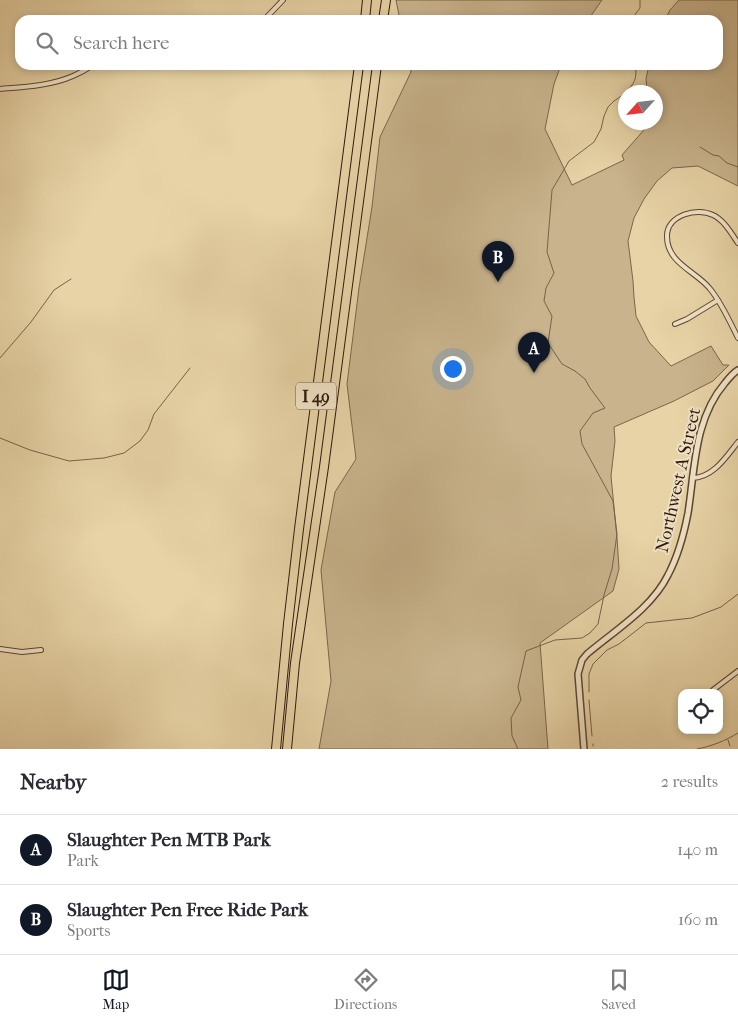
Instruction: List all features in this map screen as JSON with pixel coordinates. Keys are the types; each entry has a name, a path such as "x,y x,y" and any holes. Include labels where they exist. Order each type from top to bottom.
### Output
{"highway":[{"path":"366,15 367,0"},
{"path":"384,15 386,0"},
{"name":"I 49","path":"276,749 299,529 358,70"},
{"name":"I 49","path":"287,749 294,663 324,467 376,70"}],"street":[{"path":"269,15 283,0"},
{"path":"0,89 58,82 84,70"},
{"path":"737,335 712,290 683,267 675,258 668,246 667,235 670,224 680,216 697,211 712,214 722,221 738,243"},
{"path":"675,324 718,300"},
{"name":"Northwest A Street","path":"584,749 578,674 582,660 646,604 658,592 668,576 684,533 696,452 705,415 716,393 733,373 738,370"},
{"path":"692,478 705,476 716,469 738,442"},
{"path":"0,649 22,652 41,650"},
{"path":"714,689 738,671"}],"shaded area":[{"path":"396,0 602,0 592,15 399,15"},
{"path":"679,0 738,0 738,186 698,166 672,168 657,181 644,199 634,218 628,241 636,316 649,342 671,366 711,346 723,365 729,365 713,381 674,401 614,427 615,441 611,476 619,569 613,591 540,643 548,749 319,749 331,681 321,570 335,492 356,459 347,384 359,288 372,207 380,137 411,70 559,70 554,84 545,129 572,185 624,160 622,155 643,130 663,130 663,85 646,85 648,70 723,70 723,15 668,15"}],"waterway":[{"path":"635,15 640,8 640,0"},
{"path":"632,85 635,80 636,70"},
{"path":"518,749 512,736 511,718 521,700 518,687 526,651 555,640 582,638 590,633 598,624 612,569 617,534 613,501 582,444 580,431 593,413 605,408 585,379 562,364 548,343 552,316 544,301 546,288 554,273 547,252 552,190 569,161 594,142 601,129 608,107 618,98"},
{"path":"700,147 713,155 719,156 727,163 738,167"},
{"path":"0,358 31,322 54,290 71,279"},
{"path":"0,438 30,450 69,461 104,458 124,453 140,441 148,430 154,414 190,368"},
{"path":"589,692 589,674 593,664 607,650 619,644 646,623 692,618 721,607 738,594"},
{"path":"589,700 592,736"},
{"path":"697,749 718,743 738,733"},
{"path":"728,740 730,746"}],"place":[{"name":"Slaughter Pen Free Ride Park","path":"498,282"},
{"name":"Slaughter Pen MTB Park","path":"534,373"}]}
